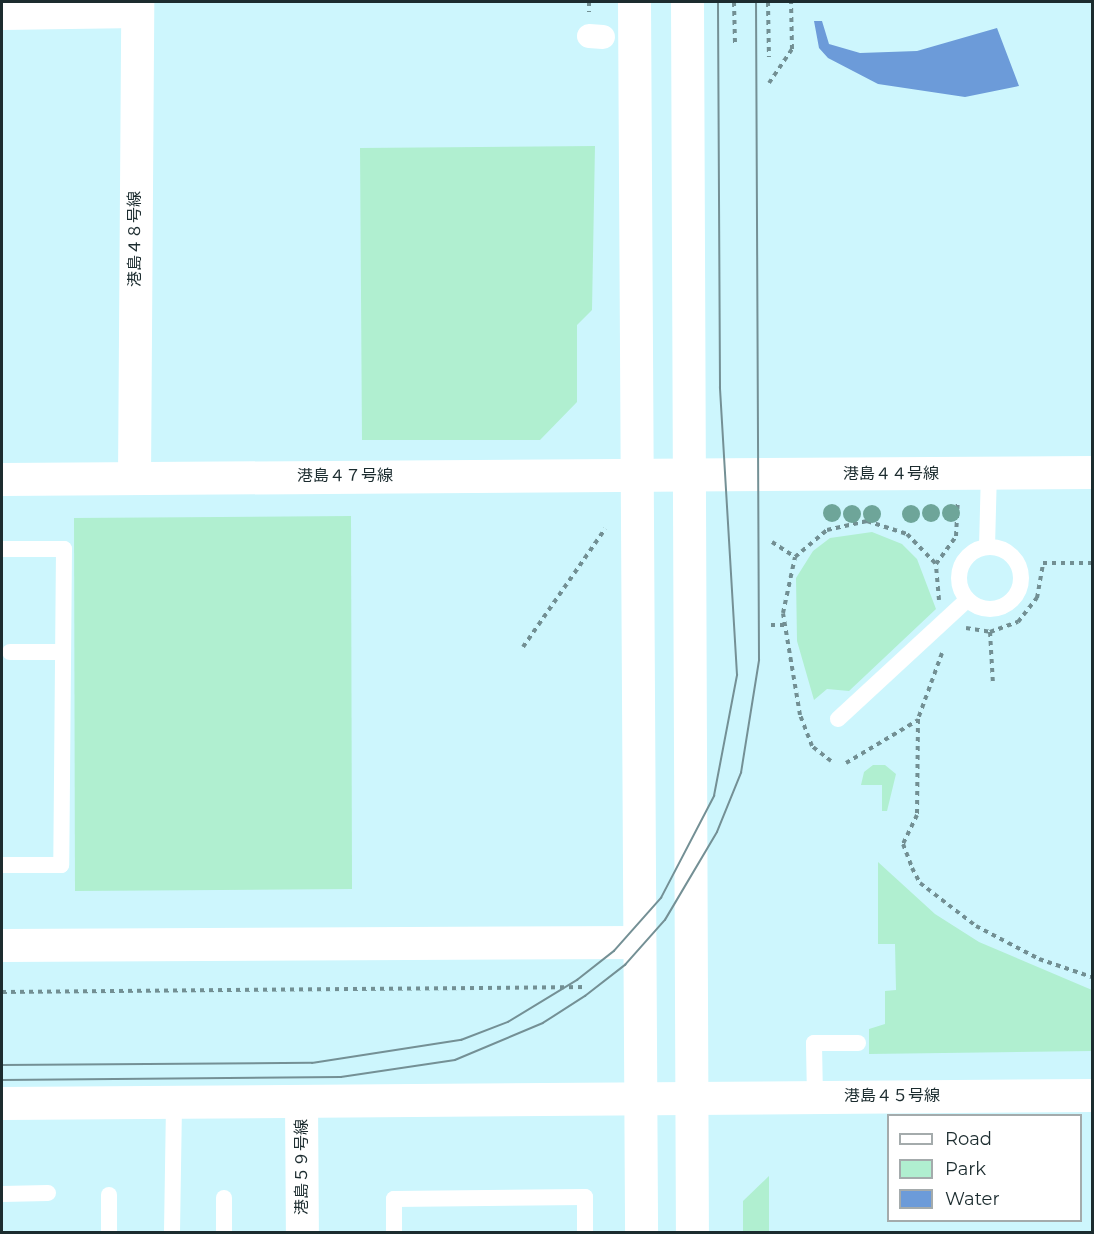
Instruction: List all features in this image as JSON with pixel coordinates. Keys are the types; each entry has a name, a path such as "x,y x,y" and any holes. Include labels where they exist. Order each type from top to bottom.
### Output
{"street":[{"path":"634,2 641,1233"},
{"path":"687,2 692,1233"},
{"path":"2,13 137,7"},
{"name":"港島４８号線","path":"134,477 137,7"},
{"name":"港島４４号線","path":"689,474 1092,472"},
{"name":"港島４７号線","path":"2,479 689,474"},
{"path":"2,945 639,942"},
{"name":"港島４５号線","path":"2,1103 1092,1095"},
{"name":"港島５９号線","path":"301,1101 302,1233"}],"lane":[{"path":"987,547 989,473"},
{"path":"987,547 1013,558 1021,575 1017,594 994,609 967,600 959,585 961,567 971,554 987,547"},
{"path":"2,549 64,549 61,865 2,865"},
{"path":"838,719 967,600"},
{"path":"10,652 63,652"},
{"path":"815,1097 814,1043 858,1043"},
{"path":"172,1233 174,1102"},
{"path":"2,1194 48,1194"},
{"path":"109,1195 109,1233"},
{"path":"394,1233 394,1199 585,1197 585,1233"},
{"path":"224,1198 225,1233"}],"path":[{"path":"734,2 735,43"},
{"path":"768,2 769,57"},
{"path":"769,83 792,49 791,2"},
{"path":"956,536 958,501"},
{"path":"831,761 812,746 803,728 786,625 784,591 795,557 827,530 867,521 907,534 936,564"},
{"path":"523,647 604,529"},
{"path":"772,542 795,557"},
{"path":"1043,563 1092,563"},
{"path":"771,625 786,625"},
{"path":"957,634 964,627"},
{"path":"990,632 993,684"},
{"path":"943,648 918,719 917,815 903,844 920,883 1007,944 1092,977"},
{"path":"846,763 918,719"},
{"path":"2,992 587,987"}],"green space":[{"path":"595,146 592,310 577,325 577,402 540,440 362,440 360,148"},
{"path":"351,516 352,889 75,891 74,518"},
{"path":"872,532 902,544 917,559 936,609 849,691 827,689 814,700 797,641 796,578 813,551 830,538"},
{"path":"873,765 885,765 896,774 887,811 882,811 882,785 861,785 864,772"},
{"path":"878,862 935,914 979,942 1092,990 1092,1051 869,1054 869,1029 885,1024 885,991 896,990 895,944 878,944"},
{"path":"769,1176 769,1232 743,1232 743,1201"}],"water":[{"path":"814,21 822,21 829,44 860,53 917,51 997,28 1019,86 965,97 878,84 828,58 819,48"}],"tram line":[{"path":"2,1065 312,1063 461,1040 508,1022 577,980 614,951 661,898 714,796 737,675 720,388 718,2"},
{"path":"2,1080 341,1077 455,1060 543,1023 585,996 625,965 665,920 717,832 741,773 759,660 756,2"}]}
